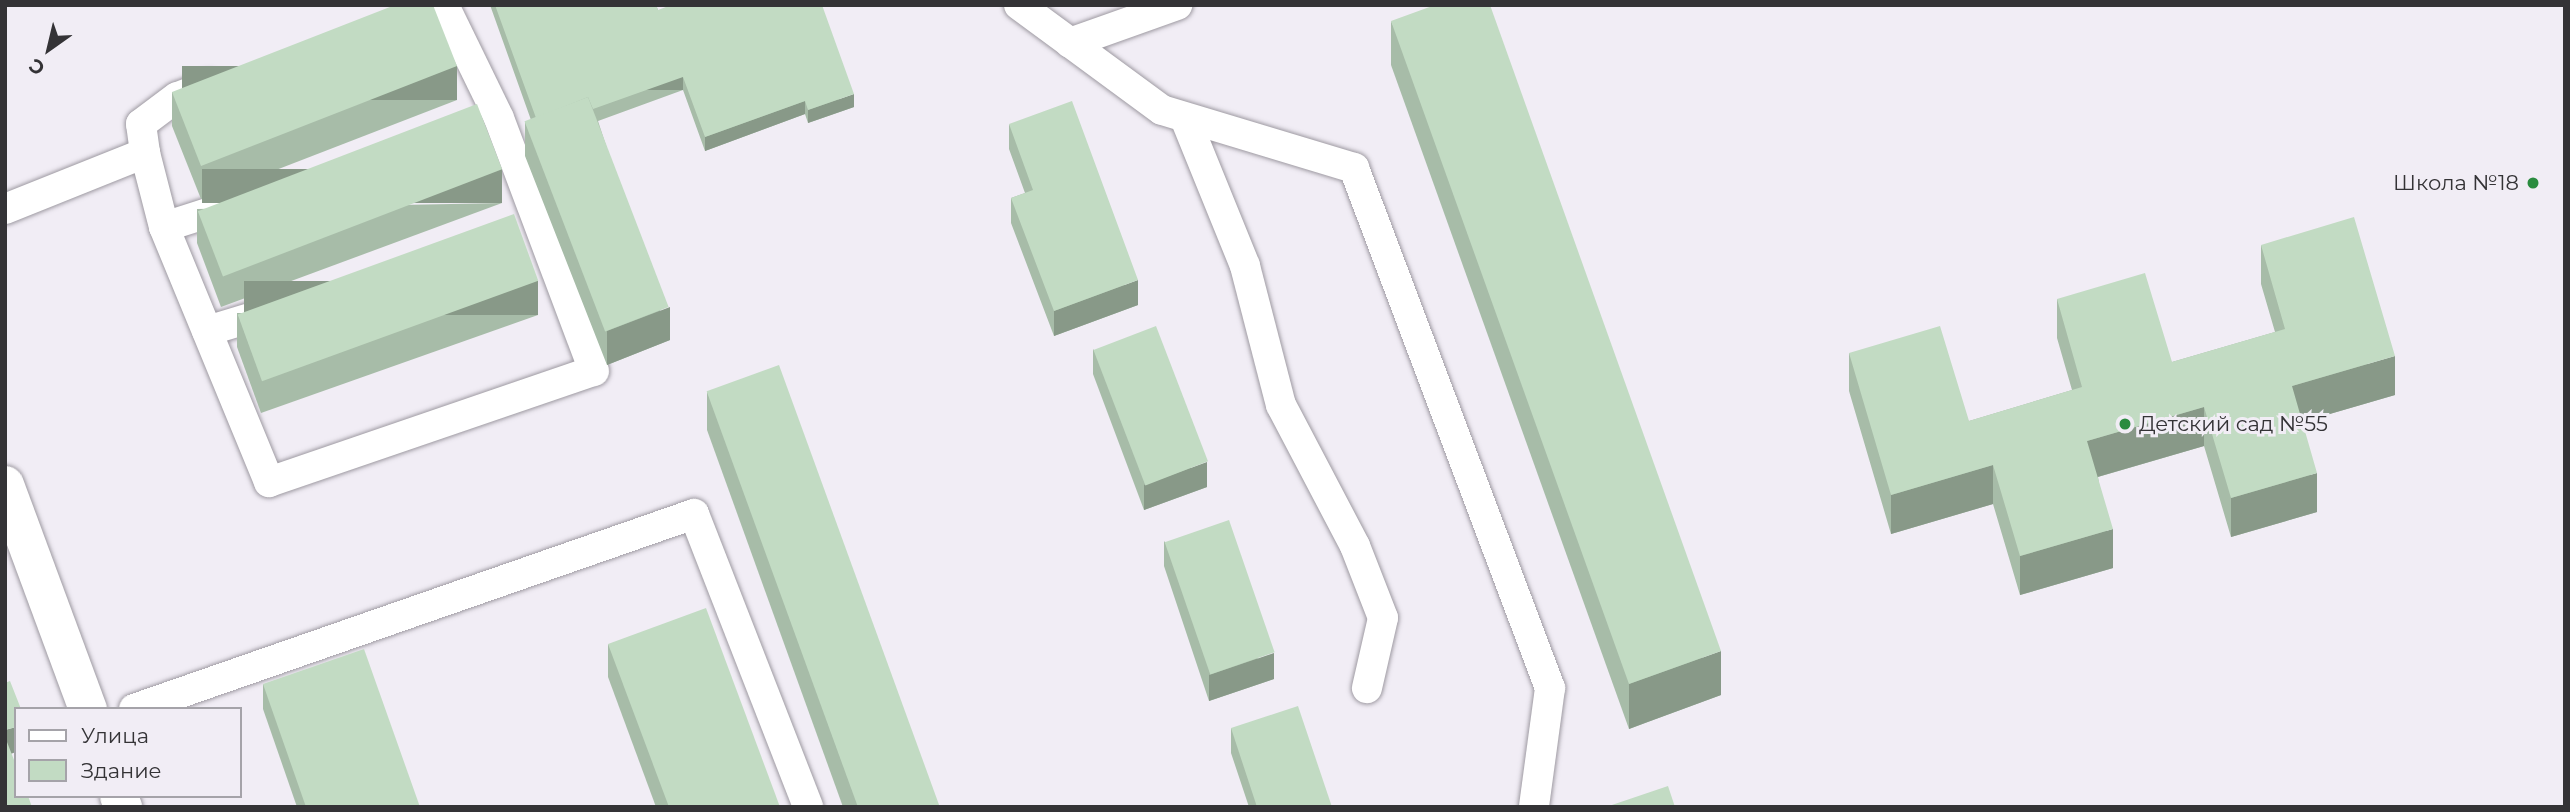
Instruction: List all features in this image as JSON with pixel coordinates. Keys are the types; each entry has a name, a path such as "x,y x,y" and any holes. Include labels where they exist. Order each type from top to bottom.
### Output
{"street":[{"path":"5,485 87,707"}],"lane":[{"path":"241,73 177,97 141,124 145,153 164,228 269,482 594,371 528,232 444,5"},
{"path":"1019,5 1162,110 1354,168 1550,688 1534,807"},
{"path":"1070,43 1177,5"},
{"path":"1185,118 1245,266 1281,405 1355,546 1383,618 1367,688"},
{"path":"5,209 145,153"},
{"path":"164,228 267,194"},
{"path":"207,331 300,302"},
{"path":"140,707 694,514 808,807"}],"building":[{"path":"395,5 433,5 457,66 201,166 172,92"},
{"path":"495,5 656,5 658,10 671,5 822,5 854,94 808,110 805,101 705,137 683,77 593,109 588,97 536,118"},
{"path":"1435,5 1490,5 1721,651 1629,684 1391,21"},
{"path":"588,97 669,307 605,331 525,121"},
{"path":"1072,101 1138,280 1054,311 1011,198 1033,190 1009,124"},
{"path":"477,104 502,169 223,277 198,211"},
{"path":"514,214 538,281 262,381 238,315"},
{"path":"2354,217 2395,356 2292,386 2317,473 2231,498 2204,407 2087,441 2113,529 2020,556 1993,465 1891,495 1849,353 1940,326 1969,421 2082,387 2057,299 2145,273 2172,362 2285,329 2261,245"},
{"path":"1156,326 1208,461 1145,485 1093,350"},
{"path":"779,365 940,807 858,807 707,391"},
{"path":"1229,520 1275,652 1210,675 1165,542"},
{"path":"706,608 780,807 669,807 608,644"},
{"path":"364,649 420,807 306,807 263,684"},
{"path":"10,681 20,707 14,707 14,728 5,730 5,683"},
{"path":"1298,706 1332,807 1257,807 1231,728"},
{"path":"7,742 14,760 14,798 29,798 32,807 5,807"},
{"path":"1668,786 1675,807 1606,807"}],"place":[{"name":"Школа №18","path":"2533,183"},
{"name":"Детский сад №55","path":"2125,424"}]}
